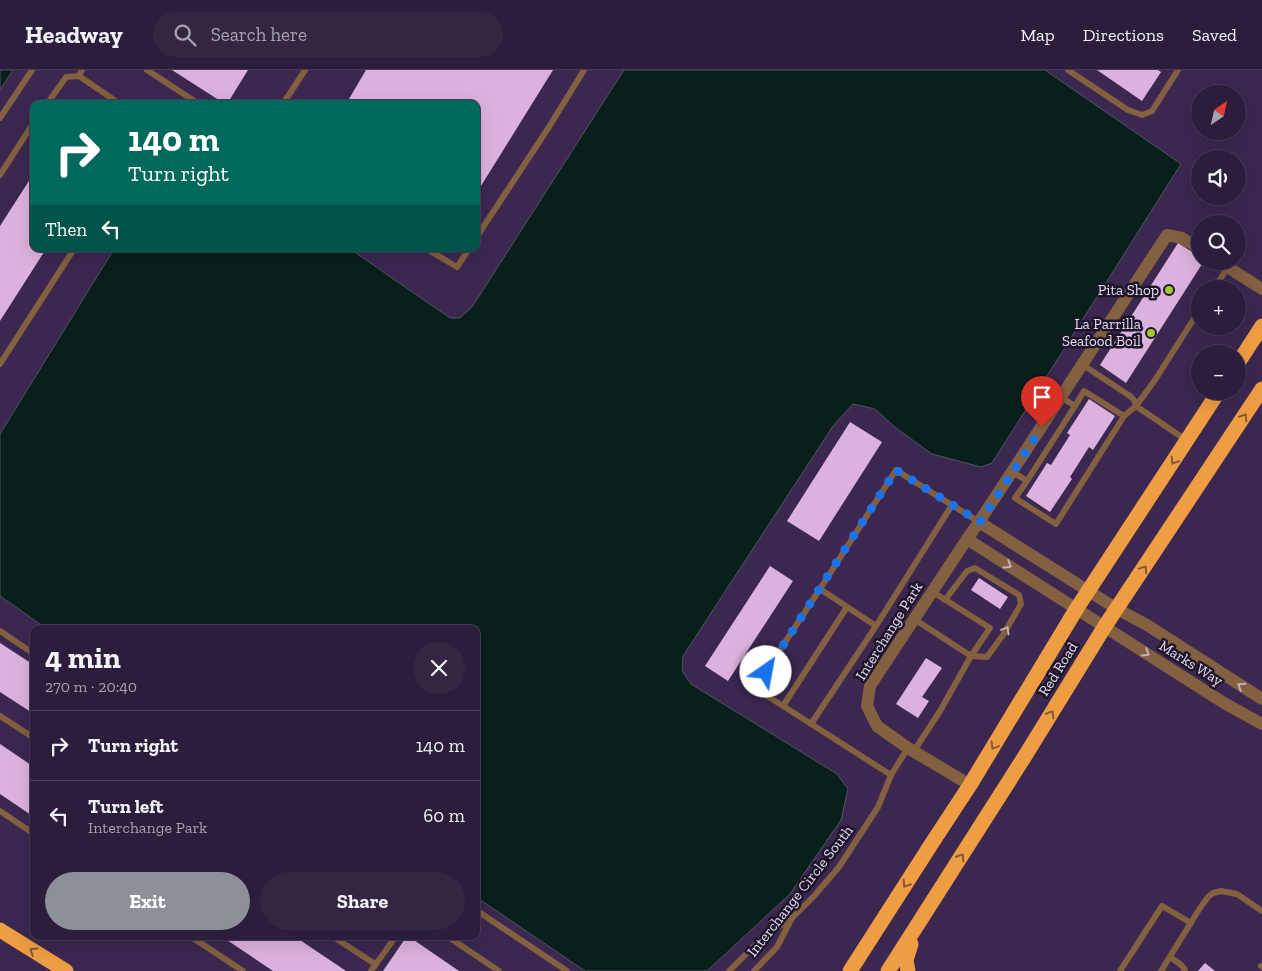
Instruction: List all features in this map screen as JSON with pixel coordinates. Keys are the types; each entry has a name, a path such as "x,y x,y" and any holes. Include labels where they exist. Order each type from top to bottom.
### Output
{"highway":[{"path":"1246,351 1262,326"},
{"name":"Red Road","path":"888,971 1105,626 1262,389"},
{"name":"Red Road","path":"850,971 970,785 1077,608 1214,400"},
{"path":"908,971 906,960 916,928"},
{"path":"0,930 66,971"}],"street":[{"name":"Interchange Park","path":"970,785 877,726 867,706 870,686 1168,235 1182,238 1191,244"},
{"path":"1232,270 1262,289"},
{"path":"980,522 1117,609"},
{"path":"967,539 1105,626"},
{"name":"Marks Way","path":"1117,609 1147,625 1262,699"},
{"name":"Marks Way","path":"1105,626 1133,646 1216,698 1262,724"}],"lane":[{"path":"0,118 32,70"},
{"path":"147,70 193,100"},
{"path":"285,100 304,70"},
{"path":"480,232 584,70"},
{"path":"1068,70 1128,110 1142,115 1152,111 1178,70"},
{"path":"50,100 66,77 81,73 115,100"},
{"path":"0,176 30,128"},
{"path":"0,364 72,252"},
{"path":"432,252 457,267 467,252"},
{"path":"1124,416 1084,391 1016,498 1056,524 1124,416 1136,406 1191,323"},
{"path":"1082,365 1130,396 1136,406 1187,441"},
{"path":"1062,397 1075,406"},
{"path":"891,775 755,688 896,470 980,522"},
{"path":"1012,472 1027,481"},
{"path":"811,724 952,506"},
{"path":"914,620 971,656 987,657 1022,604 1018,595 975,568 967,571 944,600 933,592"},
{"path":"820,589 876,626"},
{"name":"Interchange Circle South","path":"754,971 777,947 792,918 839,867 878,807 891,775 940,711 971,656 990,628 944,600"},
{"path":"783,706 847,607"},
{"path":"0,631 30,651"},
{"path":"0,716 30,735"},
{"path":"0,811 30,831"},
{"path":"1161,971 1208,897 1213,893 1221,891 1237,894 1262,911"},
{"path":"1120,971 1162,906 1191,923"},
{"path":"480,913 567,971"},
{"path":"729,971 765,935 792,918"},
{"path":"196,940 242,971"},
{"path":"338,940 375,964"},
{"path":"371,971 393,940"},
{"path":"453,940 498,971"},
{"path":"1170,958 1182,966 1185,971"}],"shaded area":[{"path":"0,70 13,70 0,90"},
{"path":"624,70 1045,70 1181,164 992,463 981,467 932,454 896,428 875,409 853,404 833,426 683,656 682,671 691,684 837,774 848,789 841,820 790,894 707,971 585,971 480,900 480,625 41,625 0,596 0,434 112,252 354,252 450,318 460,318 472,307"}],"building":[{"path":"172,70 248,70 229,100 219,100"},
{"path":"366,70 553,70 480,188 480,100 348,100"},
{"path":"1097,70 1158,70 1161,72 1142,101"},
{"path":"30,179 30,252 44,252 0,321 0,226"},
{"path":"1178,243 1191,251 1191,270 1198,270 1126,383 1100,365"},
{"path":"1089,399 1115,416 1093,450 1089,447 1070,477 1072,479 1050,512 1026,496 1047,463 1051,465 1070,435 1067,433"},
{"path":"850,422 882,442 819,541 787,521"},
{"path":"770,566 793,581 728,681 705,666"},
{"path":"979,578 1008,597 1000,609 971,590"},
{"path":"0,643 30,662 30,711 0,692"},
{"path":"926,658 942,668 922,697 929,701 918,718 896,704"},
{"path":"0,744 30,764 30,814 0,794"},
{"path":"227,940 300,940 346,971 273,971"},
{"path":"404,940 414,940 459,971 383,971"},
{"path":"1205,963 1215,971 1198,971"}],"place":[{"name":"Pita Shop","path":"1169,290"},
{"name":"La Parrilla Seafood Boil","path":"1151,333"}],"route":[{"path":"766,672 896,470 980,522 1042,427"}]}
